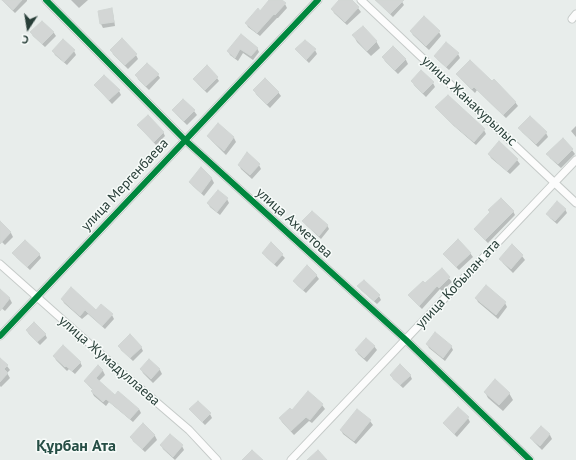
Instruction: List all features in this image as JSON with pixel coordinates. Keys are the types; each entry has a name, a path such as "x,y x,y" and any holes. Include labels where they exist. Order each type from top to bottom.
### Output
{"street":[{"name":"улица Ахметова","path":"46,0 185,140 406,340 530,460"},
{"name":"улица Мергенбаева","path":"0,336 318,0"},
{"name":"улица Жанакурылыс","path":"361,0 576,203"},
{"name":"улица Кобылан ата","path":"291,460 576,160"},
{"name":"улица Жумадуллаева","path":"0,264 189,430 217,460"}],"building":[{"path":"2,0 22,0 13,10"},
{"path":"269,0 282,0 286,3 257,33 245,23 258,8 260,11"},
{"path":"339,0 352,0 359,7 345,22 331,9"},
{"path":"376,0 404,0 390,14"},
{"path":"112,8 114,22 100,24 98,11"},
{"path":"424,16 440,31 426,46 410,31"},
{"path":"42,21 54,32 42,44 30,32"},
{"path":"363,26 377,41 367,51 352,35"},
{"path":"241,34 258,48 251,56 240,49 235,58 227,51"},
{"path":"122,38 137,54 125,65 110,50"},
{"path":"63,39 75,50 64,62 52,51"},
{"path":"305,40 316,49 306,60 295,49"},
{"path":"446,42 459,53 446,67 434,56"},
{"path":"393,46 406,59 395,70 382,57"},
{"path":"470,60 492,81 494,79 516,102 503,115 474,87 472,89 456,74"},
{"path":"147,63 159,74 146,86 135,75"},
{"path":"207,65 218,77 205,90 193,79"},
{"path":"421,70 434,82 423,93 411,81"},
{"path":"104,75 120,90 109,100 94,85"},
{"path":"265,78 279,92 267,104 253,90"},
{"path":"448,95 485,129 474,142 435,107"},
{"path":"183,99 195,110 184,121 172,110"},
{"path":"148,115 164,132 154,142 137,125"},
{"path":"530,116 547,132 536,144 518,128"},
{"path":"218,123 234,137 224,151 207,136"},
{"path":"563,138 573,149 558,164 546,154"},
{"path":"499,141 518,159 507,171 488,154"},
{"path":"247,152 260,164 250,175 238,165"},
{"path":"201,167 212,178 201,193 189,182"},
{"path":"218,190 228,198 217,212 207,203"},
{"path":"501,198 514,211 485,240 474,229 490,212 488,210"},
{"path":"557,201 566,209 555,221 546,214"},
{"path":"312,211 328,225 319,236 302,221"},
{"path":"0,221 11,232 0,244"},
{"path":"458,239 471,253 456,267 443,254"},
{"path":"25,240 40,254 27,267 12,253"},
{"path":"271,242 283,254 274,264 262,253"},
{"path":"512,244 523,255 511,269 499,259"},
{"path":"307,265 317,275 303,290 293,281"},
{"path":"442,268 450,277 439,288 437,286 419,306 408,295 423,281 425,283"},
{"path":"364,280 380,295 374,301 357,286"},
{"path":"486,285 506,302 496,315 475,298"},
{"path":"71,287 96,310 101,304 113,314 102,326 85,310 80,316 61,299"},
{"path":"0,289 10,298 0,311"},
{"path":"34,322 46,334 37,342 26,330"},
{"path":"435,332 452,346 443,358 426,344"},
{"path":"130,334 142,347 130,358 118,346"},
{"path":"366,338 375,346 364,358 355,350"},
{"path":"63,345 81,362 72,371 53,356"},
{"path":"0,358 8,365 4,369 8,373 0,382"},
{"path":"149,359 160,369 151,379 140,369"},
{"path":"400,364 411,375 400,385 390,375"},
{"path":"98,365 103,370 96,378 115,395 118,391 139,409 130,419 106,399 103,402 91,391 93,389 84,381"},
{"path":"495,379 510,393 499,405 484,392"},
{"path":"308,391 323,404 310,420 306,417 291,431 279,418 290,408 292,410"},
{"path":"198,401 211,413 202,422 189,409"},
{"path":"458,407 469,417 454,434 443,423"},
{"path":"357,409 371,420 354,441 340,430"},
{"path":"143,423 155,435 142,449 130,437"},
{"path":"541,426 550,434 540,446 530,438"},
{"path":"170,434 183,445 173,457 160,445"},
{"path":"252,450 263,460 242,460"},
{"path":"318,450 327,460 307,460"}],"cycle path":[{"path":"46,0 185,140 406,340 530,460"},
{"path":"0,336 318,0"}],"district":[{"name":"Құрбан Ата","path":"76,446"}]}
